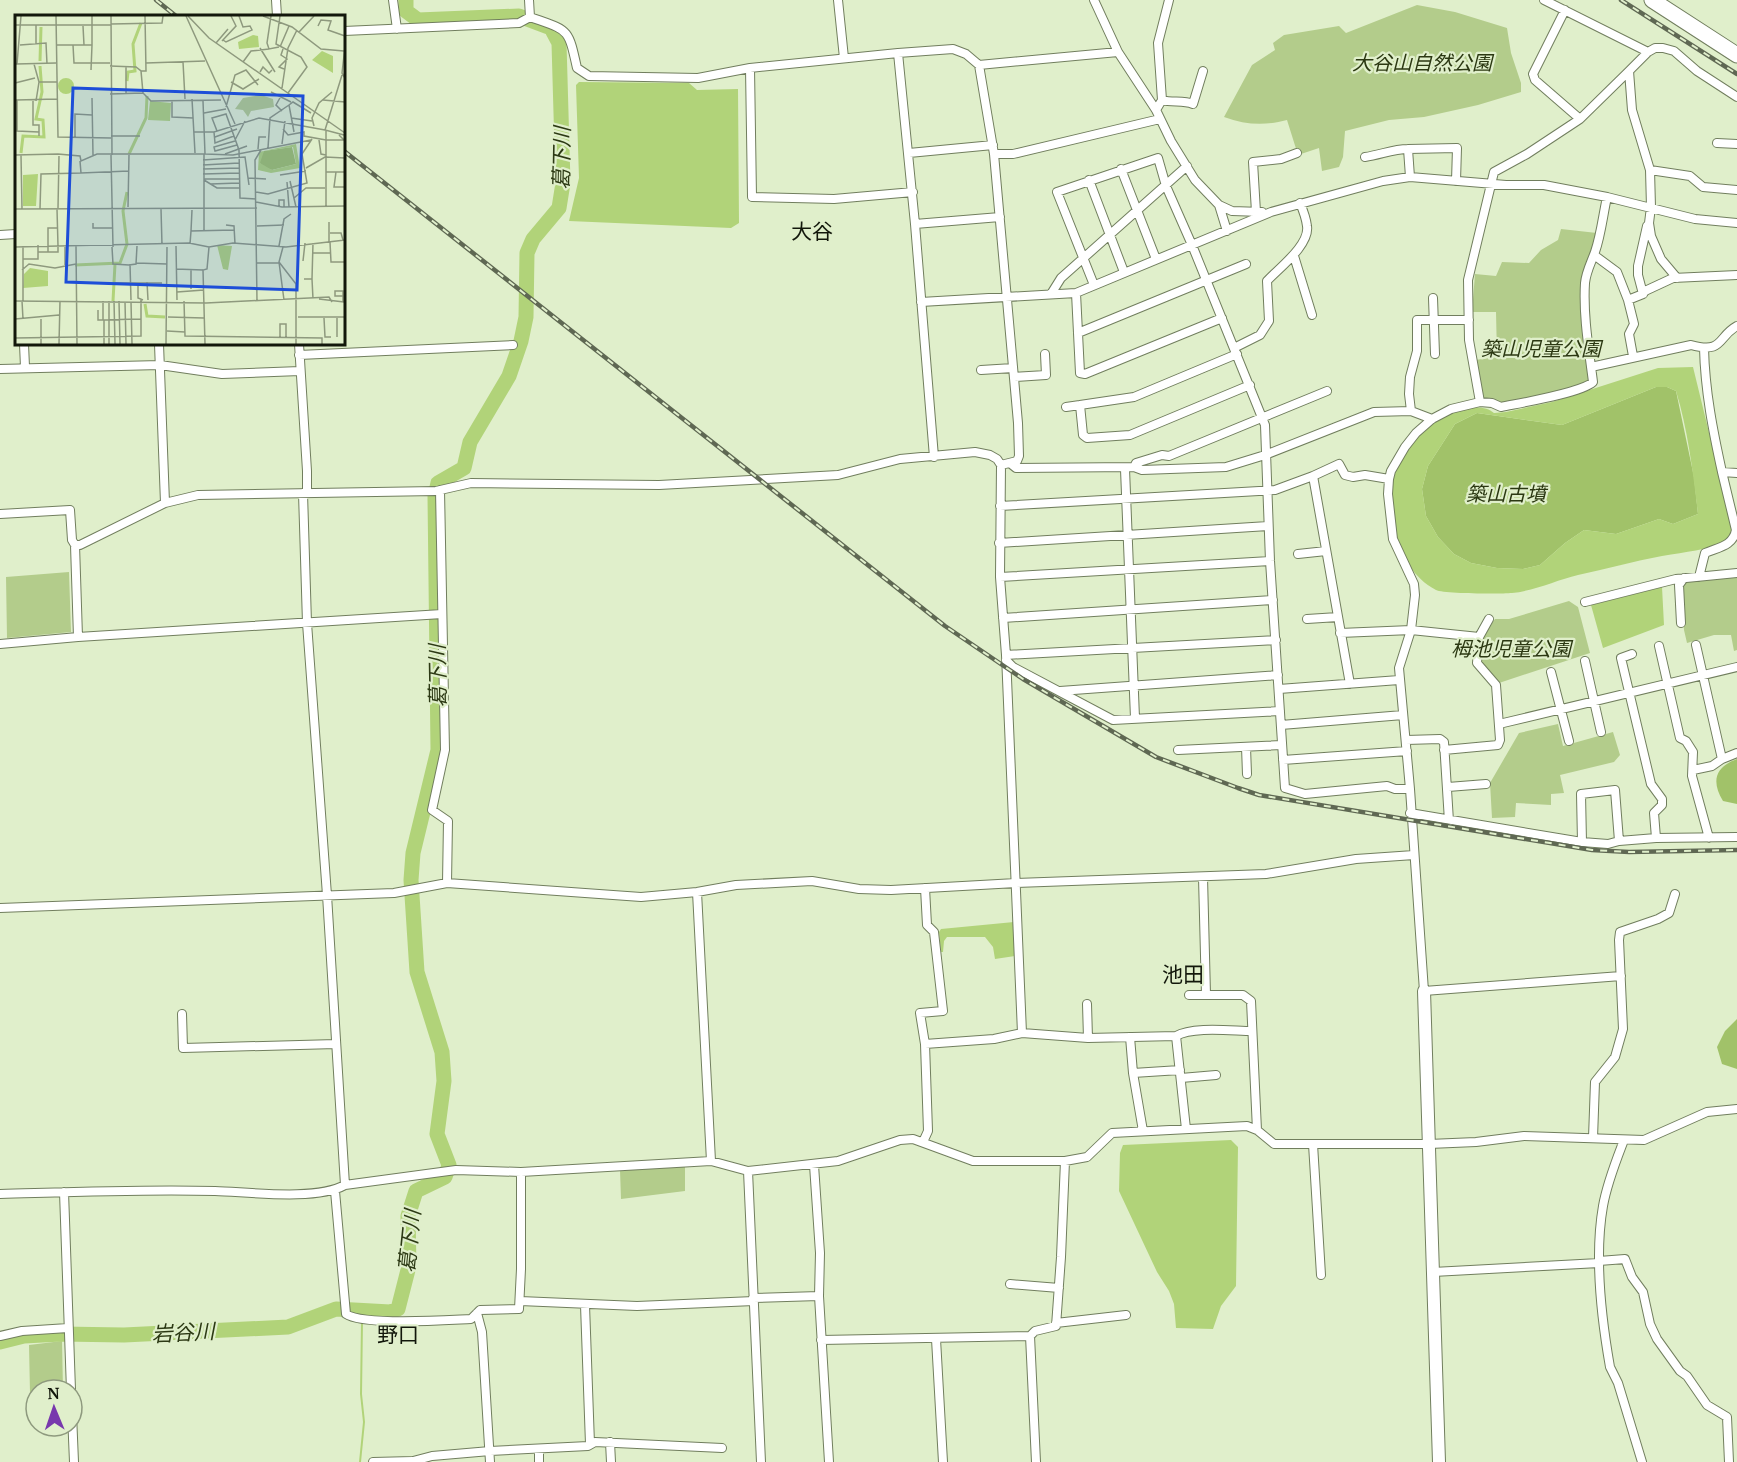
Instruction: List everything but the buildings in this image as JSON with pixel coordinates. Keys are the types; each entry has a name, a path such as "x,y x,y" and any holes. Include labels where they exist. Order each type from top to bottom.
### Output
{"highway":[{"path":"1652,0 1737,55"}],"street":[{"path":"276,0 277,15"},
{"path":"393,0 397,29"},
{"path":"529,0 530,16"},
{"path":"838,0 844,58"},
{"path":"1094,0 1118,52 1156,110 1187,166 1203,189 1219,206 1227,231"},
{"path":"1156,110 1162,100 1158,43 1169,0"},
{"path":"1544,0 1648,52"},
{"path":"1565,9 1533,74 1535,80 1580,119"},
{"path":"345,31 519,23 530,16"},
{"path":"530,16 559,27 570,36 577,68 589,75 698,78 750,68 953,49 966,54 979,65 994,150 1014,372 1019,456 1017,461 1011,464 1000,465"},
{"path":"1480,402 1473,371 1468,280 1494,172 1527,154 1580,119 1648,52 1655,48 1674,51 1696,71 1737,97"},
{"path":"979,65 1118,52"},
{"path":"898,53 913,192 934,457"},
{"path":"750,68 752,197 834,199 913,192"},
{"path":"1162,100 1170,103 1193,104 1203,71"},
{"path":"1629,71 1632,110 1650,170 1651,207 1638,266 1643,294"},
{"path":"909,153 994,150 1013,154 1160,119"},
{"path":"1717,143 1737,144"},
{"path":"1365,158 1386,154 1394,149 1457,148 1456,180"},
{"path":"1408,149 1410,177"},
{"path":"1256,212 1253,162 1281,159 1297,153"},
{"path":"1094,285 1057,192 1158,158 1166,186 1207,280 1265,425 1266,491 1285,788 1305,794 1387,786 1395,789 1410,789"},
{"path":"1051,294 1061,278 1187,166"},
{"path":"1121,169 1156,259"},
{"path":"1650,170 1690,176 1703,186 1737,190"},
{"path":"921,302 1076,293 1271,212 1383,181 1410,177 1506,185 1544,185 1651,207 1695,219 1737,223"},
{"path":"1089,180 1124,272"},
{"path":"1439,1462 1424,991 1407,751 1399,680 1399,668 1411,630 1415,595 1393,539 1388,494 1389,479 1405,447 1416,433 1432,419 1451,409 1480,402 1492,403 1501,407 1589,386 1593,382 1585,283 1588,266 1594,255 1606,197"},
{"path":"1066,407 1134,397 1235,351 1260,335 1269,321 1267,281 1294,256 1308,228 1300,203"},
{"path":"1219,206 1232,211 1271,212"},
{"path":"915,224 1000,217"},
{"path":"1649,223 1656,249 1677,278"},
{"path":"0,235 15,234"},
{"path":"1594,255 1617,272 1628,300 1634,324 1629,334 1633,356"},
{"path":"1294,256 1312,315"},
{"path":"1078,333 1246,264"},
{"path":"1628,300 1660,283 1677,278 1737,275"},
{"path":"1076,293 1080,373 1085,374 1222,318"},
{"path":"1433,297 1435,354"},
{"path":"1411,411 1410,377 1417,351 1417,320 1469,320"},
{"path":"1591,367 1691,345 1704,348 1716,345 1737,326"},
{"path":"24,345 25,367"},
{"path":"159,345 165,503"},
{"path":"298,345 307,471 305,493 307,623 345,1185"},
{"path":"299,355 513,345"},
{"path":"1699,577 1705,552 1731,543 1736,530 1710,422 1704,376 1704,348"},
{"path":"981,370 1046,375 1045,354"},
{"path":"0,369 160,365 222,374 300,371"},
{"path":"1080,405 1083,435 1087,438 1130,435 1250,385"},
{"path":"1130,468 1162,455 1169,456 1327,391"},
{"path":"1011,464 1016,468 1130,468 1142,470 1226,467 1265,455 1374,412 1411,411 1432,419"},
{"path":"75,545 80,545 165,503 198,495 440,490 471,483 659,486 838,475 900,459 975,452 990,455 997,459 1000,465 1000,577 1006,658 1022,1033"},
{"path":"1000,506 1275,490 1339,464 1345,475 1353,477 1365,475 1389,479"},
{"path":"1130,468 1127,499 1135,718"},
{"path":"1722,472 1737,473"},
{"path":"1313,476 1350,684"},
{"path":"440,490 445,750 432,810 448,820 447,883"},
{"path":"0,514 70,510 72,540 75,545 78,637"},
{"path":"999,543 1268,526"},
{"path":"1298,554 1326,551"},
{"path":"1000,577 1270,561"},
{"path":"1585,602 1683,578 1737,573"},
{"path":"1681,623 1679,585 1683,578"},
{"path":"1003,618 1273,600"},
{"path":"0,644 442,614"},
{"path":"1307,619 1338,617"},
{"path":"1444,750 1498,745 1496,685 1477,663 1479,637 1489,619"},
{"path":"1340,633 1411,630 1479,637"},
{"path":"1006,658 1276,640"},
{"path":"1696,645 1722,759"},
{"path":"1659,646 1680,738 1686,741 1693,752 1692,776 1710,838"},
{"path":"1632,654 1621,658 1651,784 1662,799 1662,805 1654,813 1656,838"},
{"path":"1006,658 1013,667 1113,720 1280,711"},
{"path":"1585,662 1601,732"},
{"path":"1499,724 1736,669"},
{"path":"1551,672 1569,741"},
{"path":"1058,691 1278,675"},
{"path":"1279,689 1399,680"},
{"path":"1281,725 1403,715"},
{"path":"1406,740 1440,739 1444,742 1449,821"},
{"path":"1178,750 1282,745"},
{"path":"1246,747 1247,774"},
{"path":"1283,760 1407,751"},
{"path":"1693,770 1712,766 1737,753"},
{"path":"1448,787 1486,784"},
{"path":"1582,842 1581,794 1615,790 1618,841"},
{"path":"1410,813 1582,842 1608,844 1656,838 1737,837"},
{"path":"0,908 327,896 412,891 447,883 641,897 698,892 736,885 812,881 859,889 891,890 1266,874 1356,859 1414,855"},
{"path":"1203,877 1206,995"},
{"path":"923,1142 928,1131 925,1044 920,1012 943,1011 934,932 927,925 925,888"},
{"path":"698,892 711,1161"},
{"path":"1593,1138 1595,1082 1615,1057 1623,1029 1620,932 1658,919 1669,912 1675,894"},
{"path":"1424,991 1621,976"},
{"path":"1189,995 1244,995 1251,1001 1257,1130"},
{"path":"1087,1004 1088,1038"},
{"path":"182,1014 183,1047 336,1044"},
{"path":"925,1044 994,1039 1022,1033 1088,1038 1176,1036 1183,1032 1252,1031"},
{"path":"1176,1036 1186,1129"},
{"path":"1130,1037 1133,1073 1143,1131"},
{"path":"1133,1073 1216,1075"},
{"path":"0,1194 214,1191 275,1195 335,1191 345,1185 456,1170 521,1172 711,1161 748,1171 814,1165 859,1155 900,1140 913,1139 973,1161 1065,1161 1087,1157 1112,1132 1247,1126 1257,1130 1274,1144 1429,1144 1476,1142 1524,1136 1644,1140 1707,1112 1737,1109"},
{"path":"1624,1140 1603,1204 1599,1232 1599,1262 1610,1367 1618,1383 1642,1462"},
{"path":"1313,1144 1321,1275"},
{"path":"821,1341 1030,1336 1035,1332 1056,1326 1065,1161"},
{"path":"814,1165 820,1253 821,1341 829,1462"},
{"path":"748,1171 760,1462"},
{"path":"335,1191 346,1314 352,1319 396,1321 471,1319 480,1310 519,1309 521,1172"},
{"path":"64,1192 70,1378"},
{"path":"1433,1272 1625,1259 1632,1277 1643,1292 1650,1324 1657,1339 1707,1405 1727,1417 1729,1462"},
{"path":"1010,1284 1059,1288"},
{"path":"520,1301 637,1306 819,1296"},
{"path":"585,1305 590,1444"},
{"path":"477,1313 482,1332 490,1462"},
{"path":"1056,1323 1126,1315"},
{"path":"0,1336 22,1331 68,1328"},
{"path":"1030,1336 1036,1462"},
{"path":"936,1339 943,1462"},
{"path":"73,1438 74,1462"},
{"path":"373,1462 413,1461 432,1456 539,1449 595,1442 722,1448"},
{"path":"610,1442 612,1462"},
{"path":"539,1449 539,1462"}],"green space":[{"name":"大谷山自然公園","path":"1417,5 1455,12 1507,28 1511,53 1521,83 1521,92 1478,105 1424,117 1389,120 1345,131 1343,157 1339,167 1322,171 1319,148 1298,155 1287,120 1256,124 1224,117 1252,65 1275,50 1273,43 1284,35 1339,26 1346,33"},
{"name":"築山児童公園","path":"1561,229 1597,233 1592,253 1585,265 1582,283 1589,383 1504,405 1484,398 1475,360 1497,357 1496,312 1472,312 1475,274 1496,276 1502,262 1529,263 1541,250 1558,240"},
{"name":"築山古墳","path":"1656,387 1667,387 1676,391 1694,477 1698,514 1673,524 1659,519 1616,534 1584,530 1540,565 1523,569 1497,568 1471,563 1454,554 1438,537 1426,516 1422,489 1428,466 1455,424 1477,413 1562,425"},
{"path":"69,572 71,632 7,638 6,577"},
{"path":"1737,575 1737,650 1734,651 1731,635 1714,635 1687,643 1681,586 1685,582"},
{"name":"栂池児童公園","path":"1569,601 1578,607 1590,653 1499,683 1483,668 1479,660 1480,648 1495,619 1509,619"},
{"path":"1558,724 1563,746 1613,732 1620,755 1614,762 1560,775 1564,793 1551,794 1551,805 1516,803 1515,817 1492,818 1490,783 1519,733"},
{"path":"1737,759 1737,804 1723,801 1716,781 1724,766"},
{"path":"1737,1019 1737,1069 1722,1064 1717,1047 1725,1031"},
{"path":"685,1165 685,1191 621,1199 620,1170"},
{"path":"62,1341 63,1378 30,1378 29,1345"}],"shaded area":[{"path":"579,82 689,83 697,90 738,89 739,223 731,228 569,221 579,178 576,85"},
{"path":"1693,367 1733,531 1729,541 1704,549 1578,575 1512,593 1436,590 1421,579 1409,565 1395,532 1391,492 1399,463 1415,437 1424,429 1443,417 1465,409 1476,407 1494,413 1506,412 1552,402 1658,368","holes":["1656,387 1667,387 1676,391 1684,421 1698,514 1673,524 1659,519 1616,534 1584,530 1540,565 1523,569 1497,568 1471,563 1454,554 1438,537 1426,516 1422,489 1428,466 1455,424 1477,413 1562,425"]},
{"path":"1662,587 1664,625 1603,648 1591,605"},
{"path":"1014,922 1015,956 995,959 993,947 985,937 947,937 944,941 943,952 941,952 939,932 941,929"},
{"path":"1231,1140 1238,1147 1236,1286 1221,1306 1213,1329 1176,1328 1174,1304 1169,1291 1157,1272 1119,1191 1120,1153 1123,1145"}],"waterway":[{"name":"葛下川","path":"0,1342 24,1336 61,1334 124,1335 288,1327 336,1309 390,1312 398,1309 409,1266 408,1216 416,1191 445,1177 449,1165 437,1134 444,1081 442,1052 417,972 411,880 413,853 438,750 435,496 438,483 464,468 470,442 509,376 521,341 526,317 527,253 533,239 559,208 563,183 559,43 551,28 519,16 418,20 406,11 406,0"},
{"name":"葛下川","path":"360,1462 364,1422 361,1394 362,1321"}],"railway":[{"path":"156,0 175,15"},
{"path":"1621,0 1737,74"},
{"path":"345,152 945,626 1023,679 1156,757 1259,795 1592,850 1629,852 1737,850"}],"district":[{"name":"大谷","path":"812,231"},
{"name":"池田","path":"1183,974"},
{"name":"野口","path":"398,1334"}],"water label":[{"name":"岩谷川","path":"183,1332"}]}
